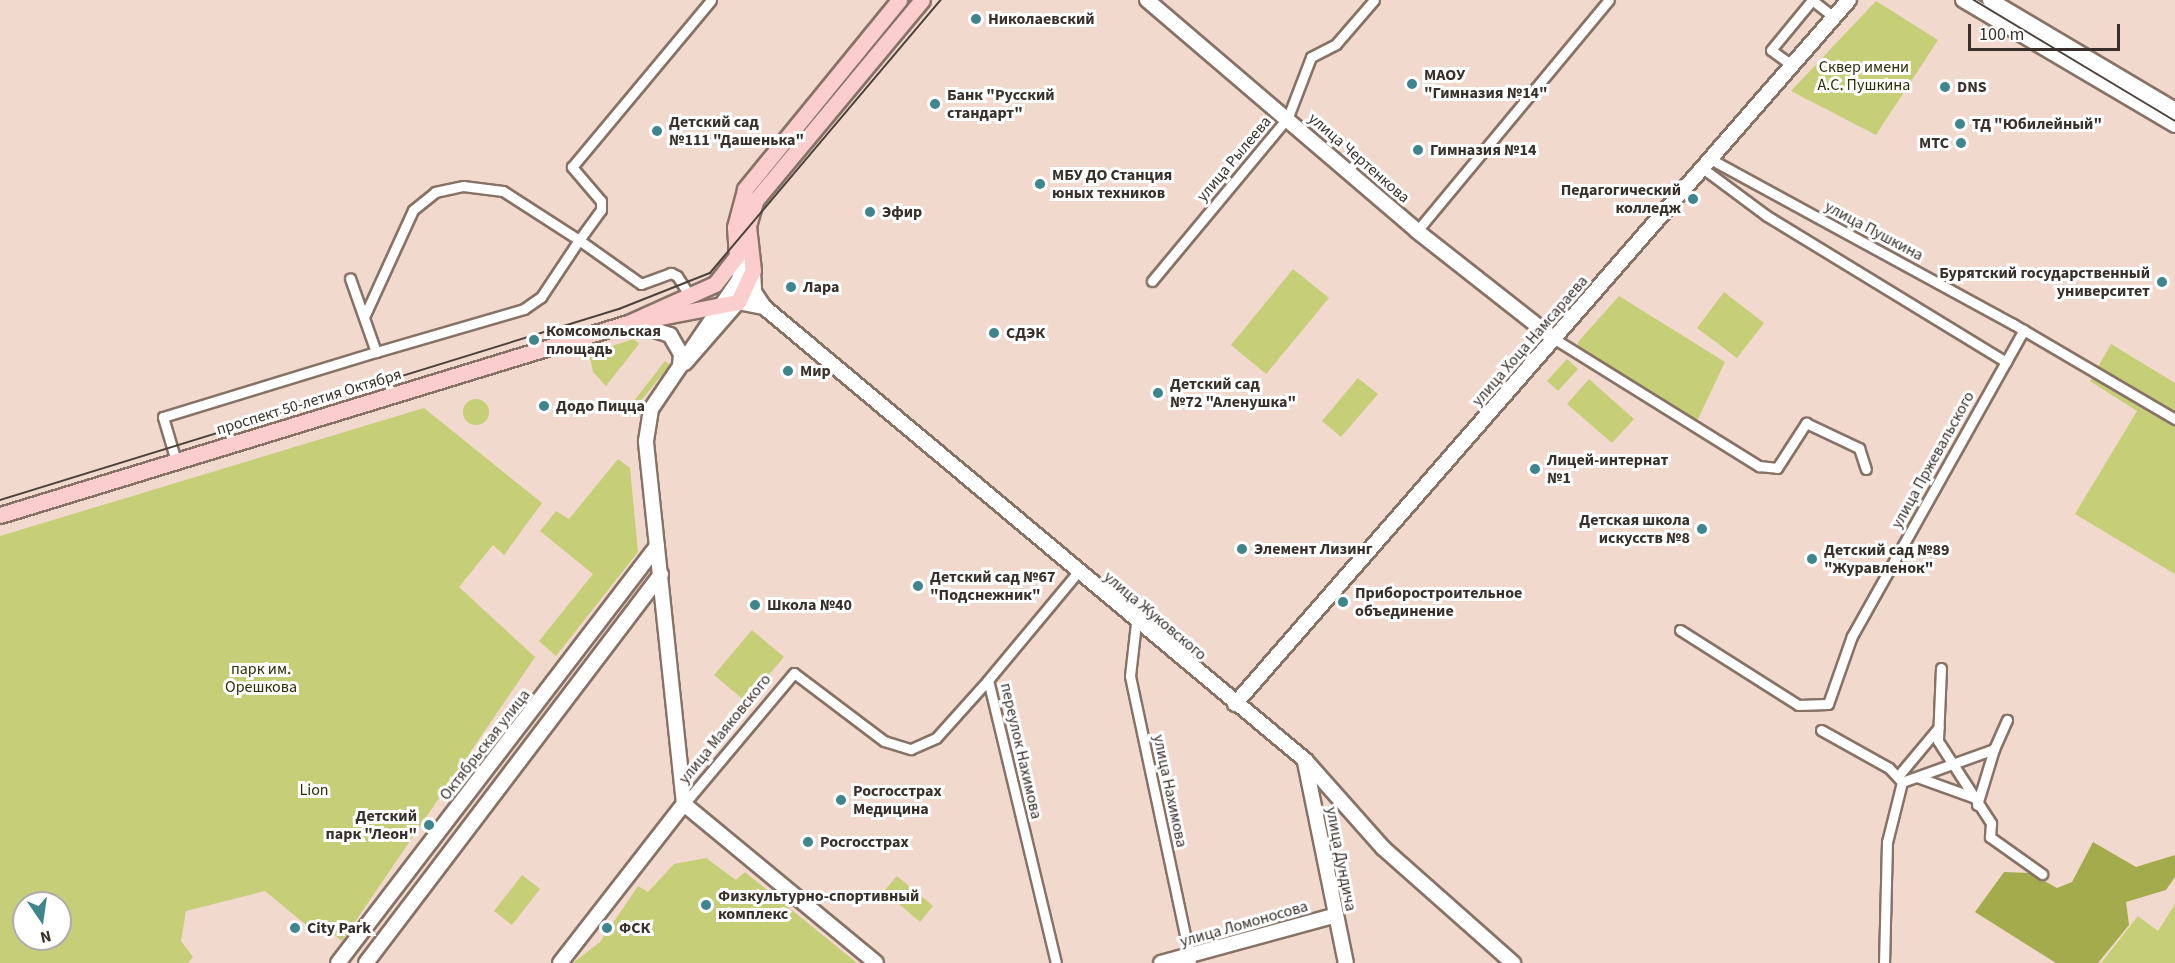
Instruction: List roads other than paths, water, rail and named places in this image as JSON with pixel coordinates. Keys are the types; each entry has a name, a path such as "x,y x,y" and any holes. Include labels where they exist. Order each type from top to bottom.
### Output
{"main road":[{"name":"проспект 50-летия Октября","path":"628,323 690,296 730,271 737,247 736,219 745,189 899,0"},
{"path":"738,302 753,270 748,226 755,201 922,0"},
{"name":"проспект 50-летия Октября","path":"0,515 628,323 738,302"}],"street":[{"path":"176,461 163,417 524,309 541,297 601,210 596,195 572,173 576,158 711,0"},
{"name":"улица Чертенкова","path":"1147,0 1288,117 1417,231 1553,338"},
{"name":"улица Рылеева","path":"1152,281 1288,117 1311,57 1336,44 1374,0"},
{"path":"1417,231 1609,0"},
{"path":"1793,66 1771,50 1812,0 1834,17"},
{"name":"улица Хоца Намсараева","path":"1235,704 1553,338 1709,166 1849,0"},
{"path":"1963,0 2175,125"},
{"path":"1990,0 2175,110"},
{"path":"1709,166 1767,216 2006,362"},
{"name":"улица Пушкина","path":"1709,166 2013,324 2175,419"},
{"path":"365,315 413,210 435,192 463,186 503,191 579,240 641,284 671,273 683,279 690,296"},
{"path":"560,963 684,804 657,546 648,424 651,409 740,278 737,247"},
{"path":"753,270 754,291 764,307"},
{"path":"350,278 365,315 376,352"},
{"path":"679,368 703,348 738,302 764,307"},
{"name":"улица Жуковского","path":"764,307 1136,623 1305,760 1383,848 1513,963"},
{"path":"628,323 656,326 670,335 681,354 679,368"},
{"name":"улица Пржевальского","path":"1680,630 1798,705 1828,704 1852,636 2024,330"},
{"path":"1553,338 1760,466 1777,468 1806,423 1859,448 1866,469"},
{"name":"Октябрьская улица","path":"338,963 657,546"},
{"name":"переулок Нахимова","path":"1056,963 988,680 1077,573"},
{"path":"366,963 661,574"},
{"path":"602,620 616,631"},
{"name":"улица Нахимова","path":"1136,623 1130,676 1190,960"},
{"path":"1941,668 1938,741 1991,823 1990,837 2042,874"},
{"name":"улица Маяковского","path":"876,963 684,804 794,673 885,741 911,748 936,738 988,680"},
{"path":"541,699 555,711"},
{"path":"1975,801 2007,720"},
{"path":"1884,963 1887,842 1901,778 1939,727"},
{"path":"1821,730 1901,778 1917,777 1994,749"},
{"name":"улица Дундича","path":"1305,760 1346,963"},
{"path":"1917,777 1975,801"},
{"path":"410,870 426,884"},
{"name":"улица Ломоносова","path":"1161,963 1190,960 1335,915"}],"tram line":[{"path":"0,500 619,309 710,273 941,0"},
{"path":"1974,0 2175,121"}],"place":[{"name":"Николаевский","path":"976,19"},
{"name":"МАОУ \"Гимназия №14\"","path":"1412,84"},
{"name":"DNS","path":"1945,87"},
{"name":"Банк \"Русский стандарт\"","path":"935,104"},
{"name":"ТД \"Юбилейный\"","path":"1960,124"},
{"name":"Детский сад №111 \"Дашенька\"","path":"657,131"},
{"name":"МТС","path":"1961,143"},
{"name":"Гимназия №14","path":"1418,150"},
{"name":"МБУ ДО Станция юных техников","path":"1040,184"},
{"name":"Педагогический колледж","path":"1693,199"},
{"name":"Эфир","path":"870,212"},
{"name":"Бурятский государственный университет","path":"2162,282"},
{"name":"Лара","path":"791,287"},
{"name":"СДЭК","path":"994,333"},
{"name":"Комсомольская площадь","path":"534,340"},
{"name":"Мир","path":"788,371"},
{"name":"Детский сад №72 \"Аленушка\"","path":"1158,393"},
{"name":"Додо Пицца","path":"544,406"},
{"name":"Лицей-интернат №1","path":"1535,469"},
{"name":"Детская школа искусств №8","path":"1702,529"},
{"name":"Элемент Лизинг","path":"1242,549"},
{"name":"Детский сад №89 \"Журавленок\"","path":"1812,559"},
{"name":"Детский сад №67 \"Подснежник\"","path":"918,586"},
{"name":"Приборостроительное объединение","path":"1343,602"},
{"name":"Школа №40","path":"755,605"},
{"name":"Росгосстрах Медицина","path":"841,800"},
{"name":"Детский парк \"Леон\"","path":"429,825"},
{"name":"Росгосстрах","path":"808,842"},
{"name":"Физкультурно-спортивный комплекс","path":"706,905"},
{"name":"City Park","path":"295,928"},
{"name":"ФСК","path":"607,928"}],"park label":[{"name":"Сквер имени А.С. Пушкина","path":"1864,76"},
{"name":"парк им. Орешкова","path":"261,678"},
{"name":"Lion","path":"314,790"}]}
